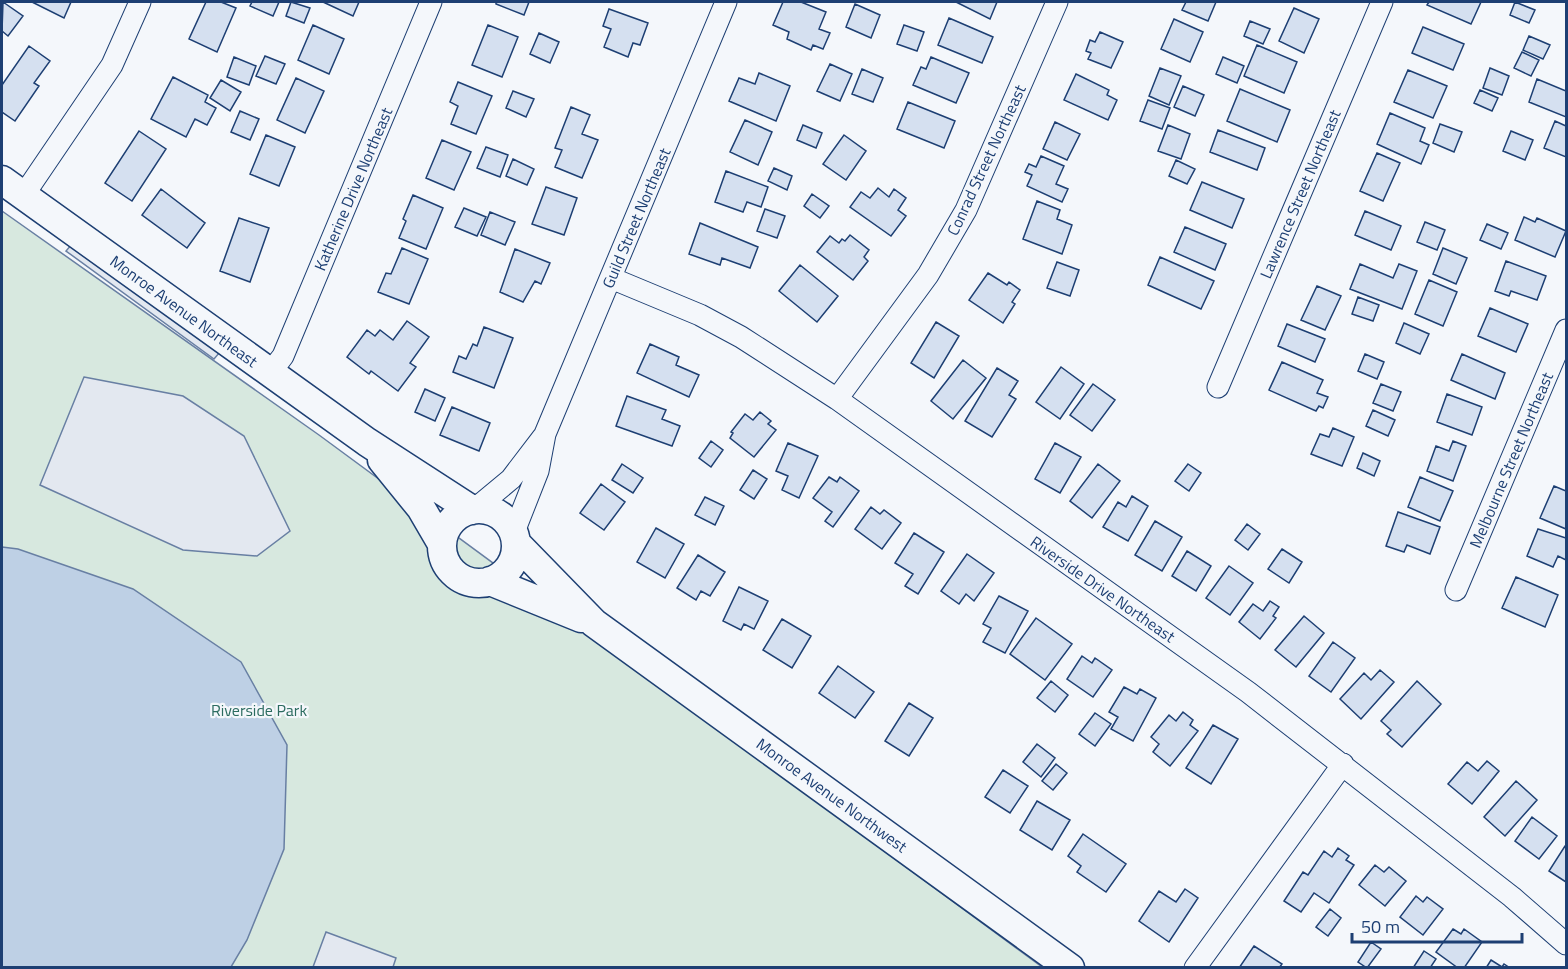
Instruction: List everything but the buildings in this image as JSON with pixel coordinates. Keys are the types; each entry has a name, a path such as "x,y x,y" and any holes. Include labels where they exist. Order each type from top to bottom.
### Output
{"main road":[{"name":"Monroe Avenue Northeast","path":"12,188 367,442 474,509"},
{"name":"Monroe Avenue Northeast","path":"367,442 421,508 442,544"},
{"path":"474,509 499,514 515,538 510,566 490,581 474,583 454,573 447,565 442,544 449,524 456,516 474,509"},
{"name":"Monroe Avenue Northwest","path":"515,538 594,623 1070,968"},
{"name":"Monroe Avenue Northwest","path":"490,581 594,623"}],"street":[{"path":"12,188 112,65 140,2"},
{"name":"Katherine Drive Northeast","path":"270,373 283,356 431,2"},
{"name":"Guild Street Northeast","path":"515,538 538,471 545,434 726,2"},
{"name":"Conrad Street Northeast","path":"837,399 928,275 966,210 1057,2"},
{"name":"Lawrence Street Northeast","path":"1218,387 1382,2"},
{"name":"Riverside Drive Northeast","path":"611,278 700,315 731,331 837,399 1248,692 1512,897 1566,944"},
{"name":"Melbourne Street Northeast","path":"1456,590 1566,330"},
{"name":"Guild Street Northeast","path":"474,509 511,479 545,434"},
{"path":"1195,968 1343,764"}],"green space":[{"name":"Riverside Park","path":"2,211 319,435 1042,967 2,967"}],"shaded area":[{"path":"72,244 220,352 214,359 66,251"},
{"path":"84,377 183,396 244,436 290,531 257,556 183,550 40,485"},
{"path":"326,932 396,958 393,967 313,967"}],"water":[{"path":"2,547 18,549 133,589 241,662 287,745 284,849 247,940 231,967 2,967"}]}
